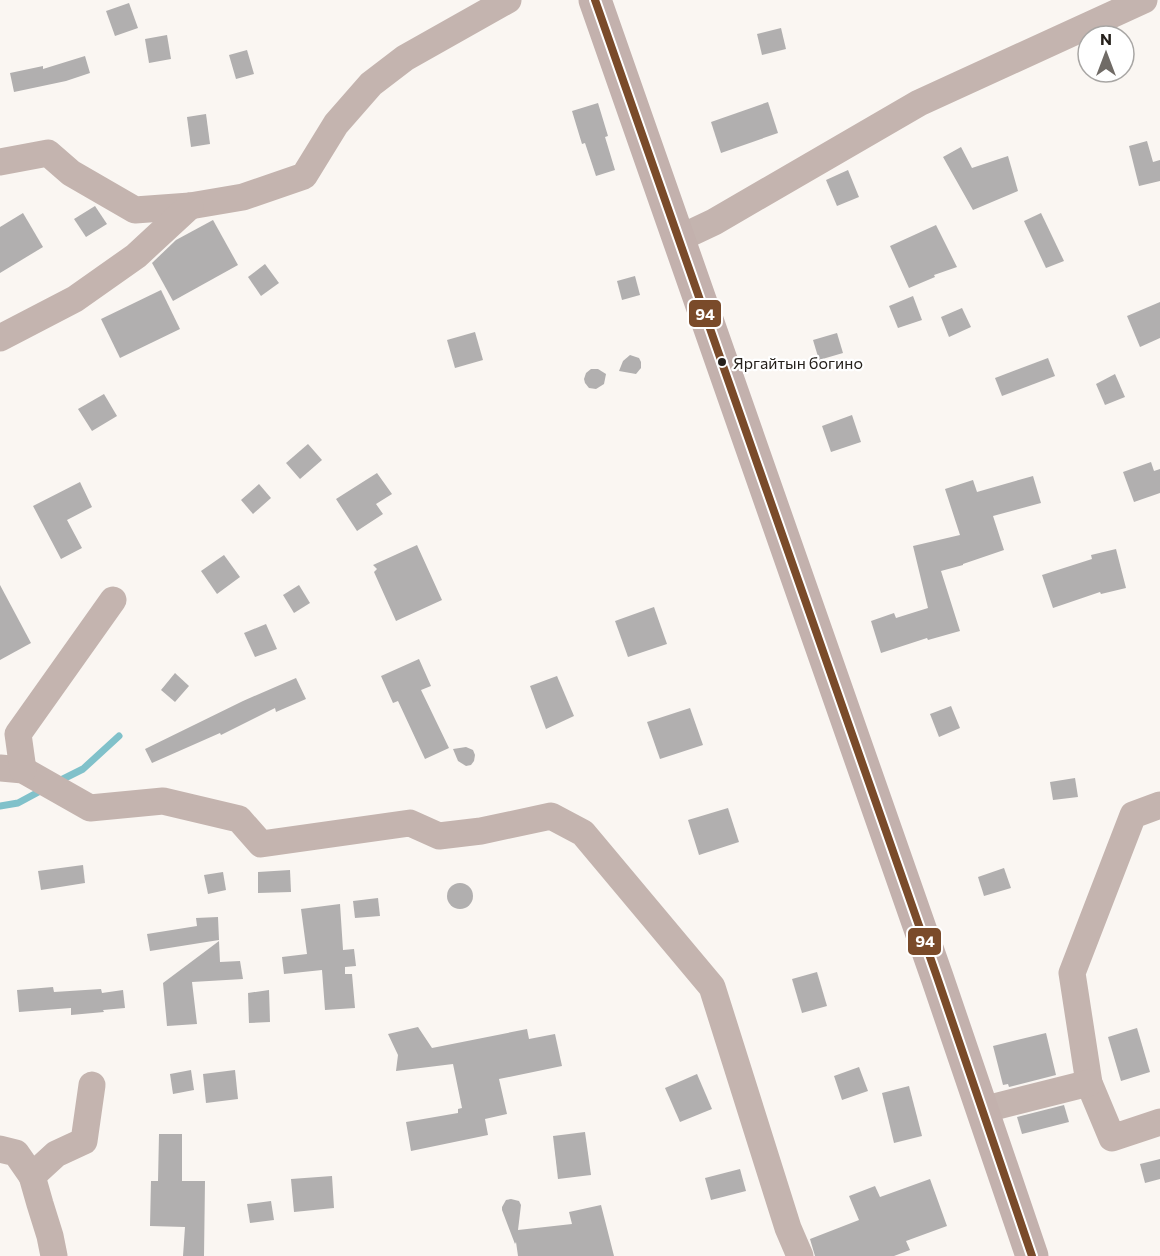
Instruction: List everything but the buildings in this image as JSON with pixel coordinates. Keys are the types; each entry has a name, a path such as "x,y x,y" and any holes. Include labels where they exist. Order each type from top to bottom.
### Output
{"main road":[{"path":"595,0 1032,1256"}],"street":[{"path":"0,162 48,153 71,173 135,210 190,206 243,197 304,176 336,124 371,84 405,58 508,0"},
{"path":"678,239 714,222 919,103 1144,0"},
{"path":"0,338 75,299 136,256 190,206"},
{"path":"12,769 18,734 113,600"},
{"path":"0,741 12,769 90,808 163,801 239,819 261,844 410,823 439,836 480,831 551,816 583,833 712,987 788,1228 800,1256"},
{"path":"1160,805 1133,815 1072,973 1089,1083 1112,1138 1160,1122"},
{"path":"982,1110 1089,1083"},
{"path":"32,1176 56,1154 84,1141 92,1085"},
{"path":"0,1149 16,1153 32,1176 54,1256"}],"waterway":[{"path":"57,782 83,769 119,736"},
{"path":"0,806 18,803 44,789"}],"transit line":[{"name":"94","path":"595,0 937,977 1032,1256"}],"place":[{"name":"Яргайтын богино","path":"722,362"}]}
